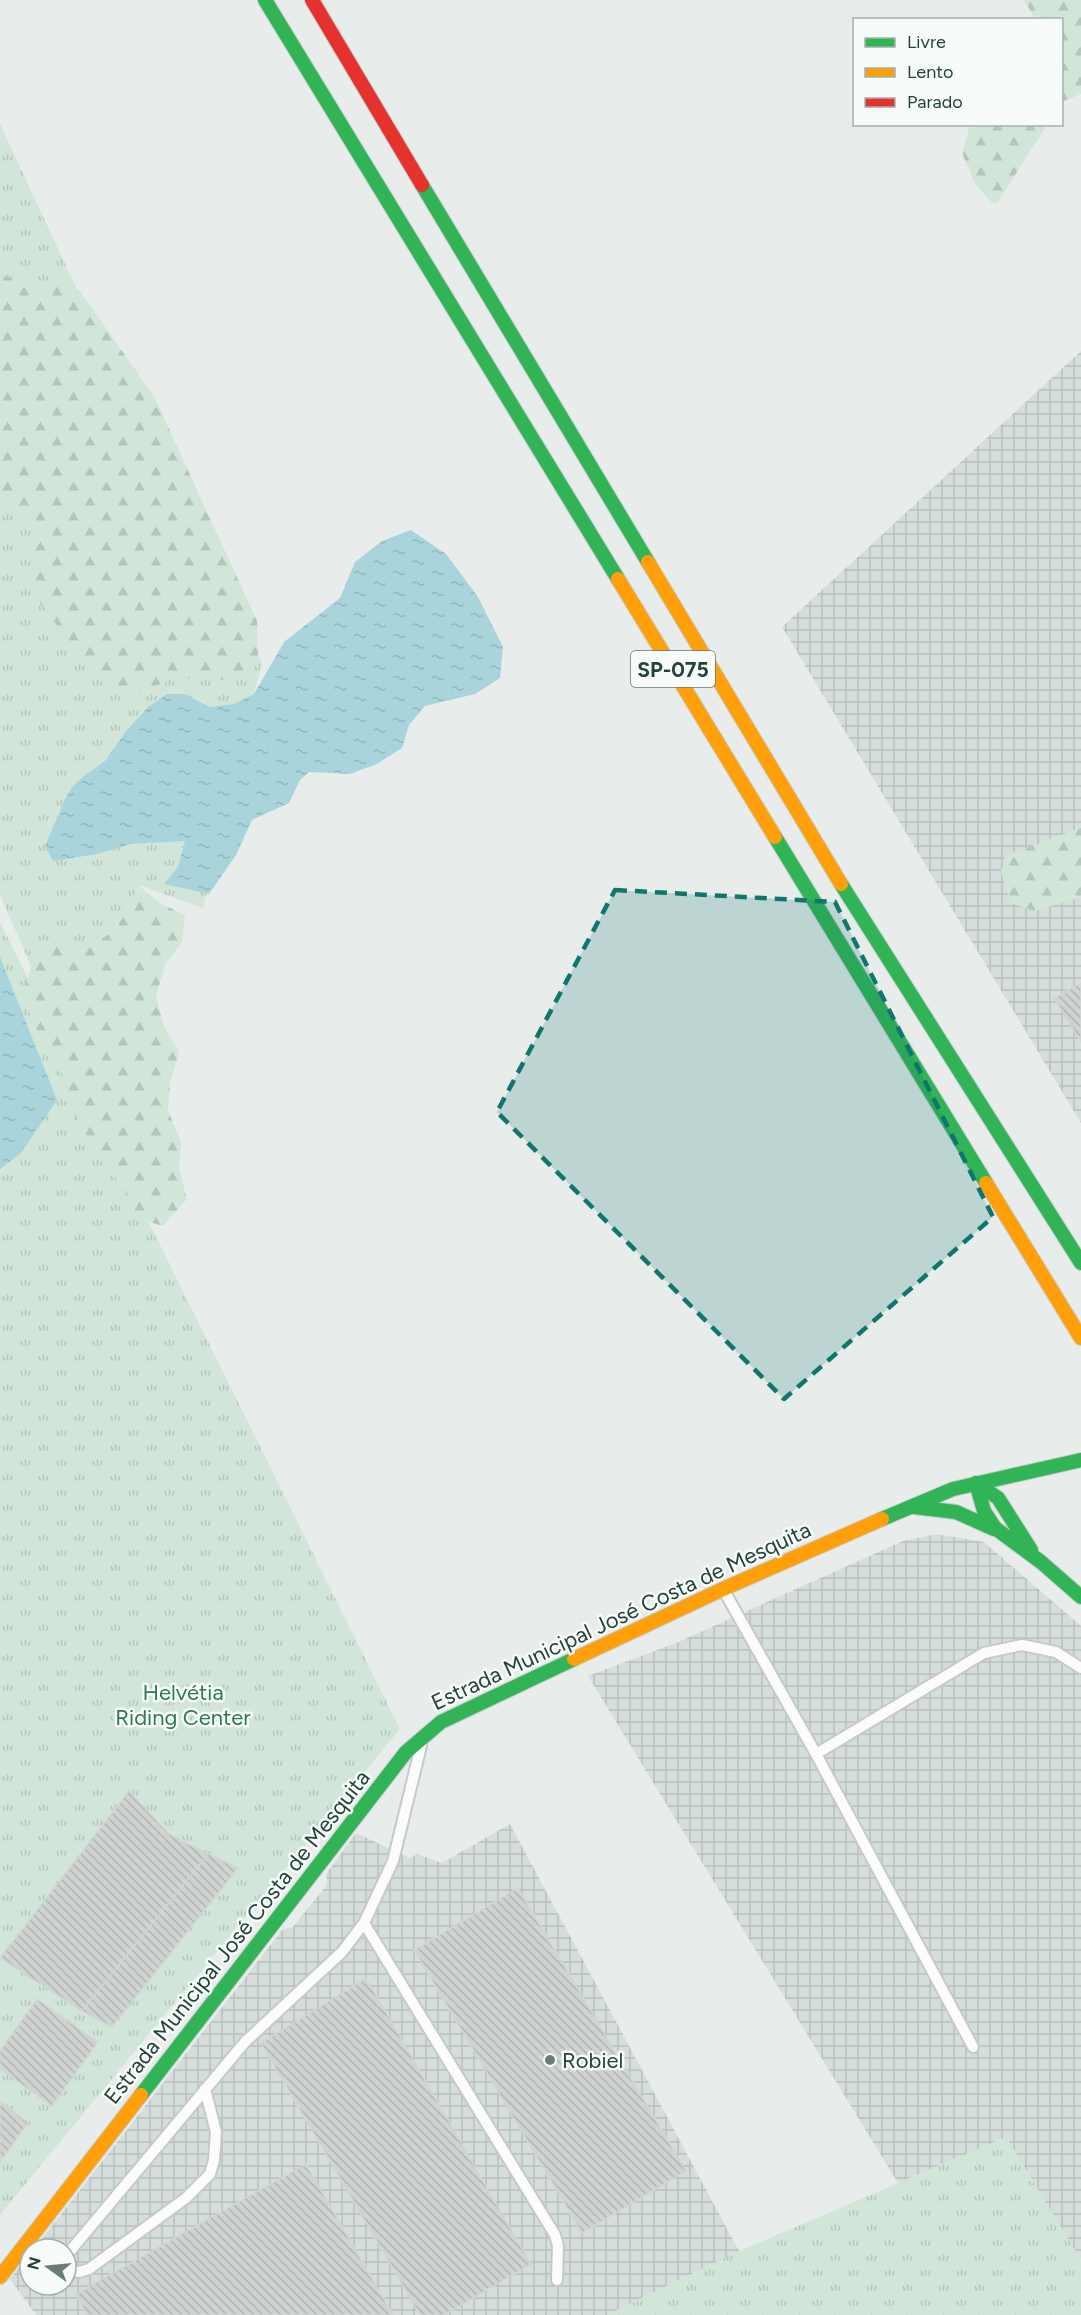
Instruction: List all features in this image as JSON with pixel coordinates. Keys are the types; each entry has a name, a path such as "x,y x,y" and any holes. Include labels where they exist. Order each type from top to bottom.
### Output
{"main road":[{"name":"SP-075","path":"265,0 1081,1338"},
{"name":"SP-075","path":"312,0 856,909 1081,1263"},
{"name":"Estrada Municipal José Costa de Mesquita","path":"0,2277 406,1752 424,1734 441,1722 723,1589 909,1507 953,1489 1078,1460"},
{"path":"1021,1487 1038,1468"},
{"path":"976,1483 980,1505 994,1529"},
{"path":"976,1483 998,1498 1035,1557"},
{"path":"1016,1502 1015,1514 1021,1532"},
{"path":"909,1507 956,1512 994,1529 1035,1557 1081,1597"}],"lane":[{"path":"723,1589 816,1754 973,2047"},
{"path":"816,1754 984,1653 1022,1645 1056,1652 1081,1668"},
{"path":"78,2242 245,2042 342,1952 363,1923 393,1860 424,1734"},
{"path":"363,1923 555,2235 558,2246 557,2280"},
{"path":"78,2272 89,2269 186,2198 210,2174 214,2160 216,2132 205,2089"}],"highlighted area":[{"path":"615,890 835,902 993,1217 784,1399 497,1112"}],"shaded area":[{"path":"1081,351 1081,828 1005,856 1034,911 1081,897 1081,1123 782,627"},
{"path":"937,1534 984,1542 1081,1626 1081,2260 1006,2137 898,2183 588,1676 676,1643 903,1541"},
{"path":"510,1824 739,2251 607,2315 36,2315 23,2297 78,2297 78,2237 43,2237 283,1929 292,1928 327,1885 326,1874 356,1833 410,1858 417,1854 442,1863"},
{"path":"18,2269 18,2290 10,2279"}],"green space":[{"path":"1024,0 1081,0 1081,94 1063,102 1063,18 1034,18"},
{"path":"0,124 74,283 262,662 203,908 138,885 118,925 104,937 82,951 44,942 31,966 0,895"},
{"path":"970,126 1046,126 998,202 993,204 975,184 962,153"},
{"path":"4,276 80,291 155,398 257,621 258,659 233,680 174,678 130,697 106,687 29,590 33,534 0,504 0,278"},
{"path":"1081,828 1081,897 1034,911 1011,903 1001,872 1005,856"},
{"path":"138,885 160,903 185,915 182,942 165,965 156,996 164,1026 179,1052 170,1083 168,1110 181,1142 179,1169 187,1199 163,1226 132,1217 124,1187 103,1164 73,1111 65,1081 36,1028 23,997 31,966 44,942 82,951 94,944 118,925"},
{"name":"Helvétia Riding Center","path":"0,922 400,1729 0,2215"},
{"path":"1006,2137 1081,2260 1081,2315 607,2315 739,2251"}],"water":[{"path":"411,530 446,554 478,597 503,647 500,678 475,694 425,706 409,725 402,748 377,764 350,774 309,772 300,780 289,803 252,820 236,855 209,894 164,884 178,867 185,841 131,844 97,854 53,861 45,846 73,786 105,761 127,730 148,707 167,694 184,694 210,707 234,704 254,694 284,642 340,598 355,562 382,541"},
{"path":"0,957 57,1100 21,1153 0,1169"}],"building":[{"path":"1081,983 1081,1042 1054,998"},
{"path":"129,1791 169,1834 208,1854 82,2011 0,1958"},
{"path":"208,1854 238,1868 112,2027 82,2011"},
{"name":"Robiel","path":"518,1888 686,2171 582,2233 414,1950"},
{"path":"366,1978 531,2264 444,2315 420,2315 261,2043"},
{"path":"37,1999 98,2042 52,2106 0,2069 0,2051"},
{"path":"0,2101 28,2123 0,2162"},
{"path":"306,2164 393,2315 87,2315 78,2297 78,2293"}],"traffic: fast":[{"path":"265,0 618,579"},
{"path":"422,185 648,562"},
{"path":"775,837 986,1183"},
{"path":"841,884 1081,1263"},
{"path":"882,1519 953,1489 1081,1460"},
{"path":"976,1483 984,1511 995,1528 1041,1562 1081,1597"},
{"path":"976,1483 998,1498 1031,1550"},
{"path":"914,1507 956,1512 994,1529"},
{"path":"141,2095 406,1752 441,1722 574,1659"}],"traffic: slow":[{"path":"648,562 841,884"},
{"path":"618,579 775,837"},
{"path":"986,1183 1081,1338"},
{"path":"574,1659 723,1589 882,1519"},
{"path":"0,2277 141,2095"}],"traffic: jam":[{"path":"312,0 422,185"}],"place":[{"name":"Robiel","path":"550,2060"}]}
